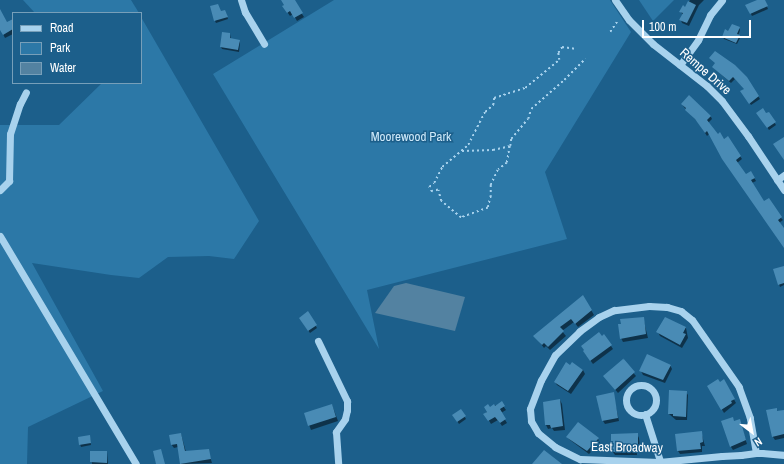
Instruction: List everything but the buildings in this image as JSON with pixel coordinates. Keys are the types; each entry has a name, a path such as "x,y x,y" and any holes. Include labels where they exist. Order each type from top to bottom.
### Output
{"street":[{"path":"241,0 245,12 264,44"},
{"name":"Rempe Drive","path":"615,0 638,30 653,44 707,86 730,110 784,190"},
{"path":"680,65 698,40 710,15 722,0"},
{"path":"0,190 9,181 10,134 26,92"},
{"path":"777,180 784,175"},
{"path":"0,236 136,464"},
{"name":"East Broadway","path":"756,453 750,418 739,387 692,320 681,311 667,307 649,306 614,310 599,317 580,331 555,355 533,399 530,409 530,421 535,429 545,439 575,458 591,461 659,463 756,453 784,455"},
{"path":"318,341 347,401 345,419 336,432 338,464"},
{"path":"637,385 648,386 656,396 654,408 645,414 631,412 626,402 627,393 637,385"},
{"path":"645,414 659,463"}],"path":[{"path":"610,32 618,20"},
{"path":"577,49 562,47 558,53 559,60 525,88 494,98 493,105 485,112 468,145 442,167 434,183 429,187 432,192 438,190 441,201 461,218 488,208 492,196 491,185 498,170 507,163 511,139 528,119 531,109 571,74 584,59"},
{"path":"462,151 493,150 510,146"}],"green space":[{"path":"23,0 131,0 138,12 34,12"},
{"name":"Moorewood Park","path":"334,0 610,0 631,32 545,172 567,239 367,290 379,349 213,74"},
{"path":"639,0 674,0 653,21"},
{"path":"142,19 259,221 234,259 209,256 168,257 139,278 32,263 103,391 28,427 27,464 0,464 0,125 59,125 101,84 142,84"}],"water":[{"path":"406,283 465,297 455,331 375,313 394,286"}]}
